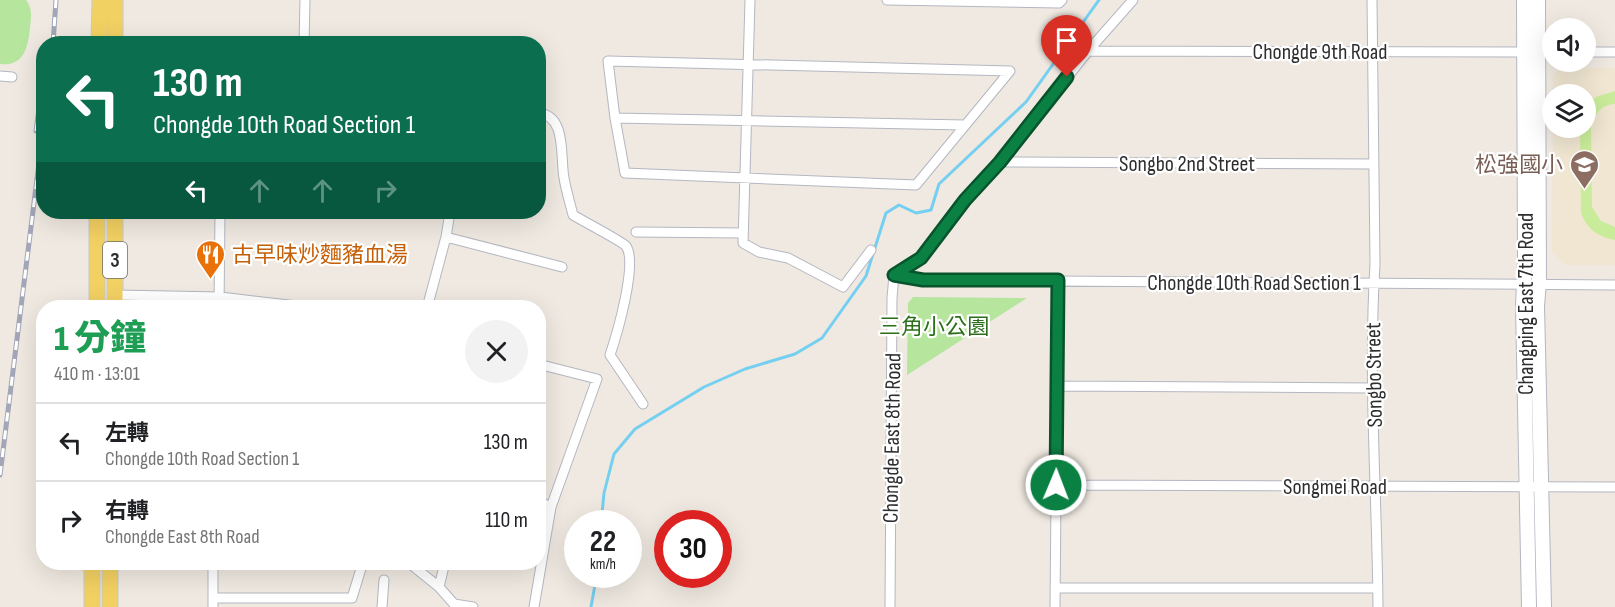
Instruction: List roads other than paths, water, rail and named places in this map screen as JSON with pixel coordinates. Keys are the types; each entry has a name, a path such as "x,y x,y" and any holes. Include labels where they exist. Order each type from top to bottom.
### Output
{"main road":[{"path":"99,36 100,0"},
{"path":"115,0 115,36"},
{"name":"3","path":"97,219 97,300"},
{"name":"3","path":"115,219 116,300"},
{"path":"92,570 92,607"},
{"path":"110,570 110,607"}],"street":[{"path":"304,0 304,36"},
{"path":"750,0 743,243 759,252 788,258 843,287 871,250"},
{"path":"887,0 1061,2"},
{"path":"894,275 921,258 965,200 1000,162 1088,51 1133,0"},
{"name":"Songbo Street","path":"1372,0 1374,164 1372,388 1378,607"},
{"name":"Changping East 7th Road","path":"1524,0 1539,51"},
{"name":"Changping East 7th Road","path":"1529,607 1537,306 1532,283 1539,51 1538,0"},
{"name":"Chongde 9th Road","path":"1088,51 1539,51"},
{"path":"1596,52 1615,52"},
{"path":"608,62 1010,71 916,185 625,173 615,118 608,62"},
{"path":"0,76 12,77"},
{"path":"546,113 557,124 560,135 564,178 573,215 625,244 631,256 624,307 610,355 643,404"},
{"path":"615,118 965,125"},
{"name":"Songbo 2nd Street","path":"1000,162 1374,164"},
{"path":"220,219 220,300"},
{"path":"429,300 449,219"},
{"path":"636,232 743,233"},
{"path":"446,237 562,267"},
{"name":"Chongde 10th Road Section 1","path":"894,275 923,280 1615,285"},
{"name":"Chongde East 8th Road","path":"890,607 894,275"},
{"path":"1055,607 1058,280"},
{"path":"142,300 220,297 246,300"},
{"path":"546,366 597,379 551,507 546,536"},
{"path":"1056,386 1372,388"},
{"name":"Songmei Road","path":"1056,485 1615,487"},
{"name":"Changping East 7th Road","path":"1534,486 1544,607"},
{"path":"546,505 551,507"},
{"path":"213,570 213,602 352,598 361,570"},
{"path":"418,570 439,587 454,605 473,607"},
{"path":"439,587 443,570"},
{"path":"534,607 540,570"},
{"path":"382,607 384,580"},
{"path":"1055,588 1378,588"}],"waterway":[{"path":"602,510 604,493 614,454 635,429 704,387 745,369 795,354 822,338 866,276 886,213 899,205 916,213 931,210 939,184 1026,102 1099,0"},
{"path":"591,607 594,588"}],"railway":[{"path":"54,36 56,0"},
{"path":"0,475 36,187"}],"place":[{"name":"松強國小","path":"1584,190"},
{"name":"古早味炒麵豬血湯","path":"211,280"}],"park label":[{"name":"三角小公園","path":"934,326"}]}
